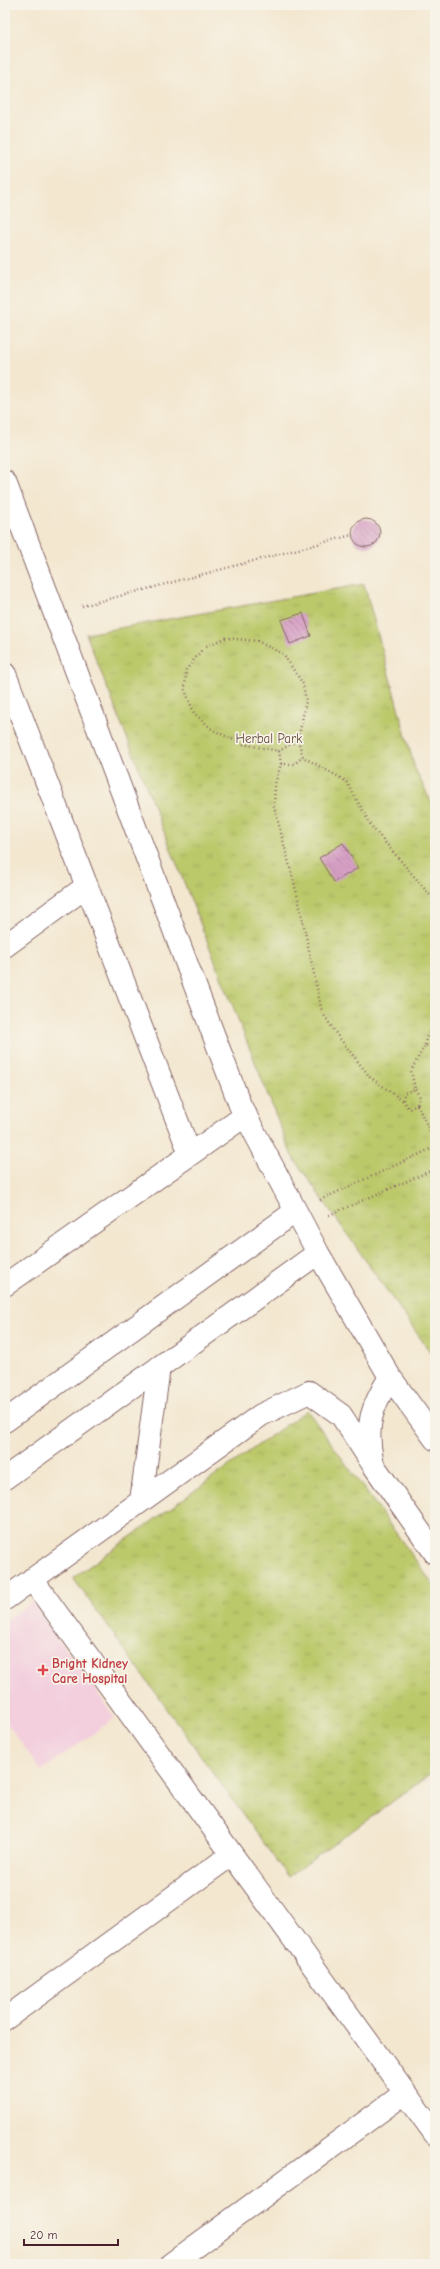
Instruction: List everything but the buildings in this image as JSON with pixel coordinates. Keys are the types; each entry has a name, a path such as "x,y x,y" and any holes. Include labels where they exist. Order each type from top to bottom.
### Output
{"street":[{"path":"5,482 240,1105 318,1252 390,1377 435,1439"},
{"path":"5,674 190,1154"},
{"path":"5,946 86,886"},
{"path":"5,1286 190,1154 246,1116"},
{"path":"5,1421 301,1220"},
{"path":"5,1478 318,1252"},
{"path":"140,1501 159,1367"},
{"path":"374,1466 368,1440 368,1425 379,1395 390,1377"},
{"path":"5,1599 261,1415 309,1392 341,1415 374,1466 435,1553"},
{"path":"32,1579 435,2134"},
{"path":"5,2019 231,1855"},
{"path":"171,2264 405,2093"}],"path":[{"path":"54,613 352,535"},
{"path":"298,740 279,751 242,744 212,730 194,713 185,690 186,670 204,647 225,638 257,641 283,654 303,684 306,701 298,740 303,757 346,781 372,827 435,901"},
{"path":"279,751 281,764 275,784 274,806 298,898 322,1012 337,1035 370,1076 403,1101 409,1109 417,1105 420,1097 415,1089 411,1071 426,1045 426,1038 430,1031 435,1030"},
{"path":"281,764 294,764 303,757"},
{"path":"426,1045 435,1048"},
{"path":"403,1101 404,1092 415,1089"},
{"path":"417,1105 435,1141"},
{"path":"301,1220 435,1148"},
{"path":"301,1220 338,1210 435,1169"}],"shaded area":[{"name":"Bright Kidney Care Hospital","path":"32,1602 115,1718 41,1771 5,1720 5,1621"}],"green space":[{"name":"Herbal Park","path":"364,584 415,769 435,810 435,1359 292,1156 86,634"},
{"path":"307,1410 435,1587 435,1771 288,1877 73,1578"}],"place":[{"name":"Bright Kidney Care Hospital","path":"43,1670"}]}
